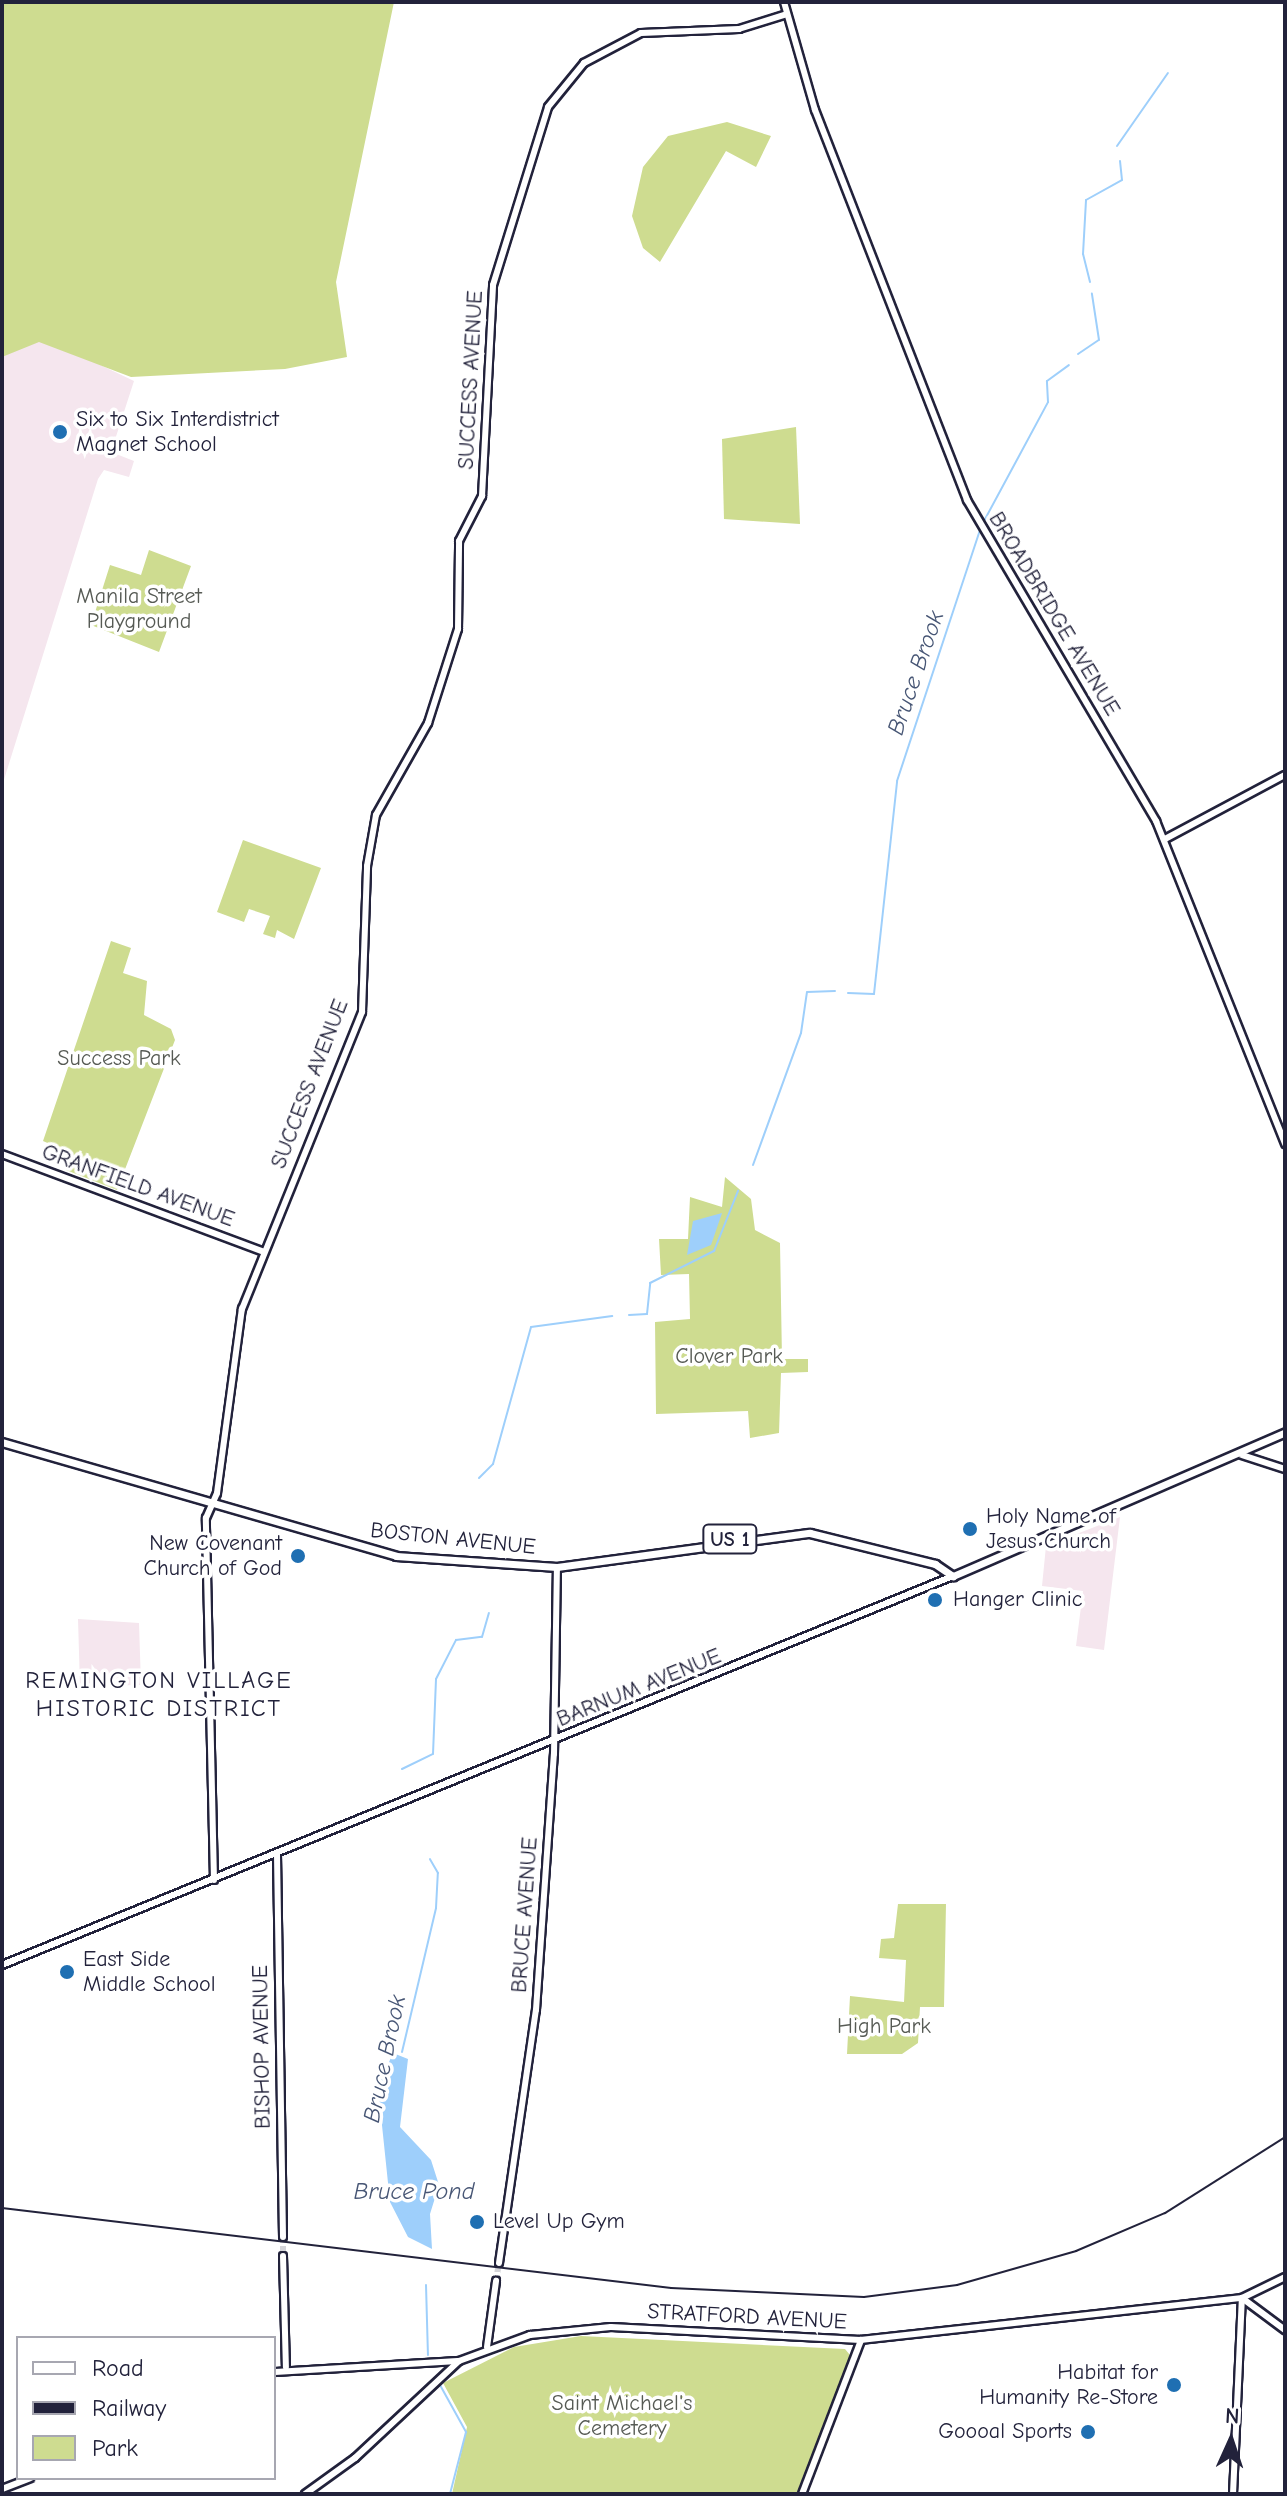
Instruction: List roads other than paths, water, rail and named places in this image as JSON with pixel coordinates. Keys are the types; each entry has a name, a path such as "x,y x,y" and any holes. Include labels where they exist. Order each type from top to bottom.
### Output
{"main road":[{"name":"BARNUM AVENUE","path":"953,1576 1242,1455 1285,1432"},
{"name":"BOSTON AVENUE","path":"2,1442 391,1555 557,1567 810,1533 935,1564 953,1576"}],"street":[{"name":"BROADBRIDGE AVENUE","path":"784,2 815,110 978,525 1165,839 1285,1144"},
{"name":"SUCCESS AVENUE","path":"214,1880 212,1504 242,1309 262,1251 362,1012 367,866 376,815 428,723 460,623 458,546 482,496 492,291 548,107 584,63 622,39 655,30 739,29 787,14"},
{"path":"1165,839 1285,775"},
{"name":"GRANFIELD AVENUE","path":"2,1154 262,1251"},
{"path":"1242,1455 1285,1469"},
{"name":"BRUCE AVENUE","path":"499,2263 534,2034 551,1744 557,1567"},
{"name":"BARNUM AVENUE","path":"2,1965 551,1744 953,1576"},
{"name":"BISHOP AVENUE","path":"277,1855 283,2237"},
{"path":"283,2256 286,2367"},
{"name":"STRATFORD AVENUE","path":"305,2494 355,2458 459,2361 487,2347 595,2327 861,2340 1242,2298 1285,2277"},
{"path":"487,2347 496,2281"},
{"path":"1242,2298 1285,2330"},
{"path":"1233,2494 1242,2298"},
{"path":"802,2494 861,2340"},
{"path":"437,2361 443,2375"},
{"path":"276,2371 286,2367 459,2361"},
{"path":"2,2489 25,2480"}],"water":[{"path":"722,1213 711,1245 687,1255 693,1221"},
{"name":"Bruce Pond","path":"393,2053 408,2059 400,2127 431,2160 439,2185 430,2214 432,2249 408,2237 390,2202 378,2087"}],"waterway":[{"name":"Bruce Brook","path":"1117,146 1168,73"},
{"name":"Bruce Brook","path":"1090,282 1083,254 1086,200 1122,180 1120,161"},
{"name":"Bruce Brook","path":"1078,354 1099,340 1092,294"},
{"name":"Bruce Brook","path":"984,521 1048,402 1047,381 1069,365"},
{"name":"Bruce Brook","path":"848,993 874,994 897,781 981,527"},
{"name":"Bruce Brook","path":"753,1165 801,1033 807,992 835,991"},
{"name":"Bruce Brook","path":"629,1315 647,1314 650,1283 714,1251 738,1191"},
{"name":"Bruce Brook","path":"479,1478 493,1464 531,1327 612,1316"},
{"name":"Bruce Brook","path":"402,1769 433,1754 436,1679 456,1640 482,1637 489,1613"},
{"name":"Bruce Brook","path":"402,2052 436,1908 438,1873 430,1859"},
{"name":"Bruce Brook","path":"426,2285 428,2355"},
{"name":"Bruce Brook","path":"440,2385 466,2432 450,2494"}],"tunnel":[{"path":"283,2237 283,2256"},
{"path":"496,2281 499,2263"}],"railway":[{"path":"2,2208 671,2288 864,2297 957,2285 1076,2251 1165,2213 1285,2137"}],"place":[{"name":"Six to Six Interdistrict Magnet School","path":"60,432"},
{"name":"Holy Name of Jesus Church","path":"970,1529"},
{"name":"New Covenant Church of God","path":"298,1556"},
{"name":"Hanger Clinic","path":"935,1600"},
{"name":"East Side Middle School","path":"67,1972"},
{"name":"Level Up Gym","path":"477,2222"},
{"name":"Habitat for Humanity Re-Store","path":"1174,2385"},
{"name":"Goooal Sports","path":"1088,2432"}],"district":[{"name":"REMINGTON VILLAGE HISTORIC DISTRICT","path":"159,1695"}],"park label":[{"name":"Manila Street Playground","path":"139,608"},
{"name":"Success Park","path":"119,1059"},
{"name":"Clover Park","path":"729,1357"},
{"name":"High Park","path":"884,2027"},
{"name":"Saint Michael's Cemetery","path":"622,2416"}]}
